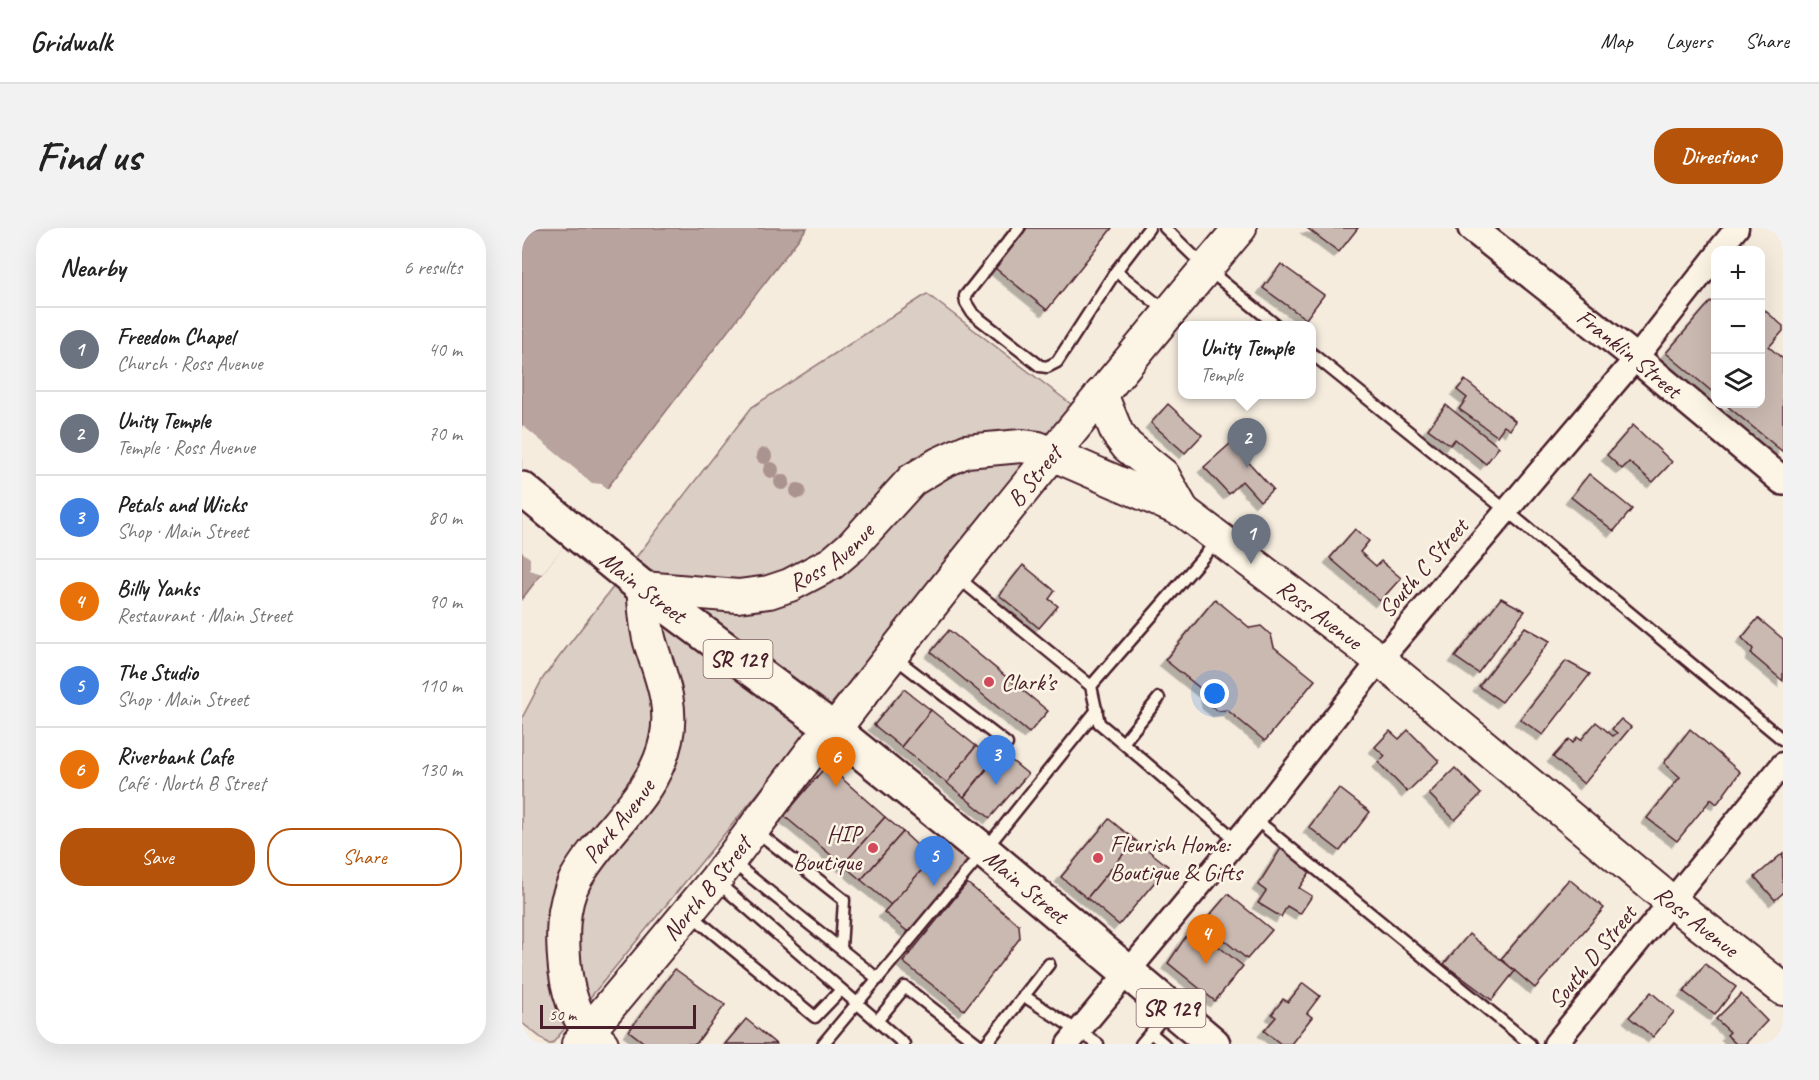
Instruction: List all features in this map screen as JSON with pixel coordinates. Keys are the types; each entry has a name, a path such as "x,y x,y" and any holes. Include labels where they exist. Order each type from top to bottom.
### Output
{"main road":[{"name":"B Street","path":"834,730 953,574 1051,453 1240,228"},
{"path":"1101,394 1117,433 1127,446 1163,475 1184,511"},
{"name":"Ross Avenue","path":"634,581 738,596 769,592 801,580 832,563 852,546 912,480 940,463 966,451 998,447 1021,446 1051,453 1184,511 1380,660 1672,903 1783,989"},
{"name":"Main Street","path":"522,489 634,581 834,730 984,851 1127,972 1161,1020 1214,1044"},
{"name":"Park Avenue","path":"589,1040 572,1007 568,991 562,941 567,902 575,880 649,785 661,762 667,737 667,696 663,674 650,641 634,581"},
{"name":"North B Street","path":"589,1040 814,748 834,730"}],"street":[{"name":"Franklin Street","path":"1472,228 1636,358 1783,481"},
{"path":"1722,246 1737,228"},
{"name":"South C Street","path":"1074,1037 1256,819 1380,660 1636,358 1711,262"},
{"name":"South D Street","path":"1555,1044 1783,764"}],"lane":[{"path":"1019,228 966,296 966,303 973,314 1040,366 1047,367 1057,362 1116,271 1149,228"},
{"path":"1165,228 1206,268 1271,321"},
{"path":"1116,271 1169,313"},
{"path":"1316,357 1508,511 1783,740"},
{"path":"1091,686 1220,538"},
{"path":"953,574 1091,686 1099,723 1237,841"},
{"path":"892,654 1007,744"},
{"path":"1123,743 1159,698"},
{"path":"823,1044 879,979 1097,710"},
{"path":"1256,819 1530,1044"},
{"path":"753,829 844,900 841,948"},
{"path":"722,870 824,934 879,979"},
{"path":"722,870 841,990 904,1044"},
{"path":"688,912 815,1017 841,990"},
{"path":"986,1044 1049,964"},
{"path":"877,1022 905,987 978,1044"},
{"path":"1024,996 1074,1037 1098,1044"},
{"path":"1142,1044 1161,1020"},
{"path":"1161,1020 1164,1044"}],"shaded area":[{"path":"522,228 807,228 522,599"},
{"path":"927,294 1075,407 552,1044 549,1044 522,1023 522,718 543,678 752,407"}],"pier":[{"path":"522,425 592,483 602,484 608,490 542,574 530,570 530,558 522,552"}],"building":[{"path":"1027,228 1112,228 1047,310 995,268"},
{"path":"1307,228 1358,228 1339,252"},
{"path":"1281,264 1324,295 1306,319 1263,288"},
{"path":"1711,301 1711,391 1666,353"},
{"path":"1765,310 1783,326 1783,331 1769,347 1783,359 1783,452 1730,408 1765,408"},
{"path":"1465,380 1515,421 1510,430 1504,426 1497,436 1459,409 1467,398 1457,390"},
{"path":"1168,404 1202,435 1185,453 1151,423"},
{"path":"1446,405 1499,447 1486,464 1455,439 1450,445 1428,429"},
{"path":"1633,425 1672,462 1653,482 1629,462 1622,469 1607,455"},
{"path":"1236,432 1254,434 1252,447 1234,445"},
{"path":"1231,443 1273,489 1260,501 1242,481 1229,494 1204,467"},
{"path":"1589,474 1632,509 1614,531 1571,497"},
{"path":"1355,529 1369,541 1360,552 1376,566 1381,561 1401,578 1380,601 1330,558"},
{"path":"1023,565 1055,591 1049,599 1058,606 1039,628 999,595"},
{"path":"1501,598 1525,611 1478,673 1455,657"},
{"path":"1215,599 1250,628 1261,626 1271,635 1274,647 1315,680 1265,741 1227,710 1218,711 1208,703 1206,693 1165,660"},
{"path":"1758,618 1783,639 1783,681 1751,654 1753,649 1742,638"},
{"path":"1525,627 1550,641 1502,702 1479,686"},
{"name":"Clark’s","path":"949,630 1048,711 1029,733 931,652"},
{"path":"1566,661 1590,674 1543,735 1520,719"},
{"path":"904,689 931,710 901,747 874,725"},
{"path":"931,710 976,746 947,783 901,747"},
{"path":"1621,719 1631,727 1584,784 1553,757 1569,739 1573,743 1577,737 1581,740 1596,722 1613,736 1617,733 1612,729"},
{"path":"1690,729 1740,772 1717,804 1711,799 1677,841 1647,818 1680,777 1664,763"},
{"path":"1408,730 1439,761 1407,792 1378,762 1385,756 1375,747 1390,731 1399,739"},
{"path":"976,746 993,760 964,797 947,783"},
{"path":"1001,752 1028,774 990,818 964,797"},
{"path":"827,765 885,817 843,865 784,816"},
{"path":"1455,768 1481,794 1455,820 1429,794"},
{"path":"1339,788 1370,812 1340,851 1309,827"},
{"name":"HIP Boutique","path":"885,817 903,832 861,880 843,865"},
{"name":"Fleurish Home: Boutique & Gifts","path":"1109,819 1135,840 1087,898 1061,877"},
{"path":"903,832 932,859 891,905 861,880"},
{"path":"1135,840 1168,866 1119,925 1087,898"},
{"path":"947,842 976,867 914,937 884,912"},
{"path":"1285,842 1310,857 1304,867 1310,872 1299,888 1312,896 1300,914 1287,906 1281,917 1258,903 1266,891 1258,885"},
{"path":"1783,853 1783,893 1775,900 1755,877"},
{"path":"1569,879 1604,908 1535,988 1501,959"},
{"path":"967,883 1019,925 1020,938 964,1010 903,962"},
{"path":"1228,894 1272,930 1247,959 1203,923"},
{"path":"1193,926 1243,966 1215,1001 1168,963"},
{"path":"1469,934 1515,971 1492,1000 1444,964"},
{"path":"1705,964 1736,987 1715,1015 1684,992"},
{"path":"675,969 725,1005 696,1044 646,1044 629,1031"},
{"path":"1303,983 1320,996 1307,1013 1312,1017 1291,1044 1281,1044 1264,1031 1276,1017 1272,1014 1283,999 1288,1002"},
{"path":"1651,992 1674,1012 1653,1037 1629,1017"},
{"path":"1741,994 1767,1021 1745,1044 1736,1044 1727,1035 1730,1032 1716,1019"},
{"path":"746,1019 776,1044 725,1044"}],"place":[{"name":"Unity Temple","path":"1247,468"},
{"name":"Freedom Chapel","path":"1251,564"},
{"name":"Clark’s","path":"989,682"},
{"name":"Petals and Wicks","path":"996,785"},
{"name":"Riverbank Cafe","path":"836,787"},
{"name":"HIP Boutique","path":"873,848"},
{"name":"Fleurish Home: Boutique & Gifts","path":"1098,858"},
{"name":"The Studio","path":"934,886"},
{"name":"Billy Yanks","path":"1206,964"}]}
